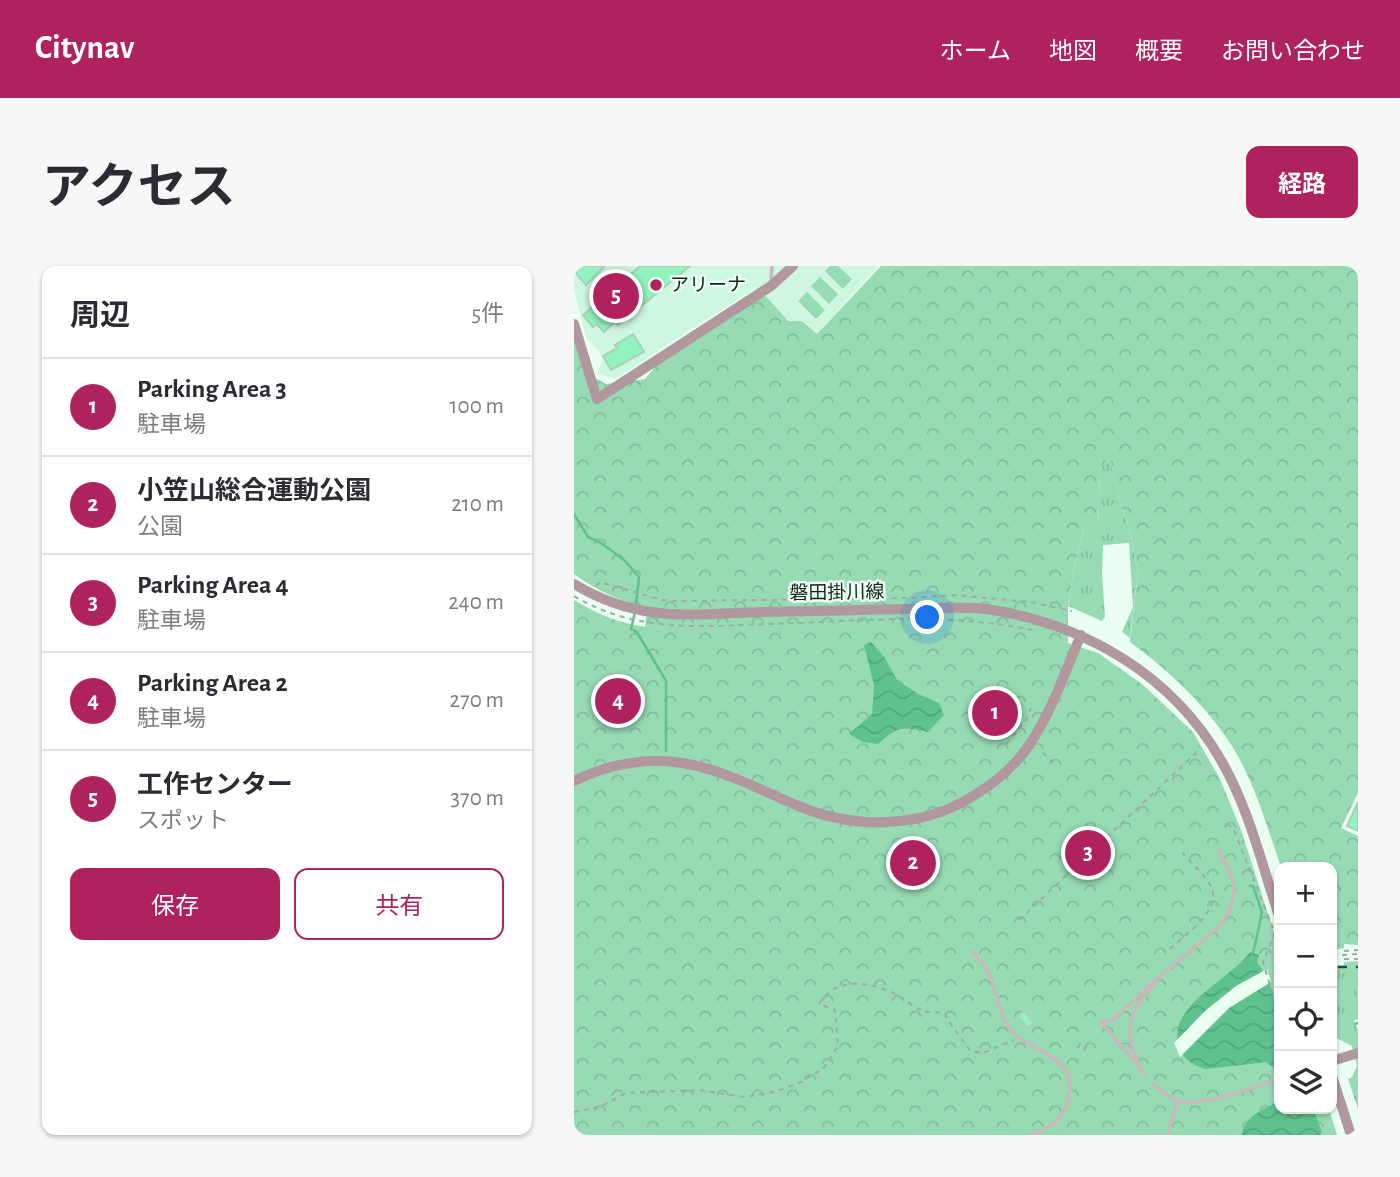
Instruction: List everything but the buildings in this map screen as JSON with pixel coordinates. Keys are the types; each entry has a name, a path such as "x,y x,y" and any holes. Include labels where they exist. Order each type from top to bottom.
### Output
{"street":[{"path":"574,324 597,399 771,286 793,266"},
{"name":"磐田掛川線","path":"574,583 590,593 628,608 660,615 984,609 1036,619 1081,635 1123,658 1160,687 1189,715 1214,748 1242,803 1274,901"},
{"path":"574,781 611,766 638,761 675,762 724,774 805,809 845,820 889,822 931,816 986,788 1021,756 1045,718 1081,635"},
{"path":"1337,1060 1356,1054"},
{"path":"1337,1091 1352,1135"}],"lane":[{"path":"771,286 772,266"},
{"path":"1145,1074 1101,1022 1113,1020 1215,932 1228,915 1234,892 1233,880 1218,851"},
{"path":"973,951 992,979 1004,1021 1018,1038 1052,1055 1066,1073 1068,1102 1059,1119 1052,1126 1031,1135"},
{"path":"1139,1066 1130,1040 1131,1016 1136,1005 1163,975"},
{"path":"1153,1084 1177,1101 1198,1101 1274,1081"},
{"path":"1168,1135 1177,1101"}],"path":[{"path":"590,593 600,582 662,600 678,601 974,596 1030,601 1072,611"},
{"path":"574,596 596,608 629,620 681,627 931,620 985,622 1035,630"},
{"path":"1006,744 1026,720 1031,708"},
{"path":"1019,920 1196,753 1201,741"},
{"path":"1043,753 1053,762"},
{"path":"1227,824 1233,828 1275,933 1263,962 1274,998"},
{"path":"1170,949 1205,915 1213,901 1213,891 1209,883 1185,852"},
{"path":"1344,951 1358,950"},
{"path":"1342,955 1358,954"},
{"path":"1344,959 1358,959"},
{"path":"574,1112 599,1107 626,1093 699,1090 745,1097 797,1084 824,1069 838,1046 835,1010 819,1004 824,995 858,982 898,995 922,1011 945,1013 951,1027 962,1036 970,1051 983,1053 1018,1038"},
{"path":"1078,1048 1082,1040"},
{"path":"1084,1051 1088,1043"}],"shaded area":[{"path":"574,266 878,266 817,334 802,321 788,321 754,289 615,379 598,374 603,356 586,337 574,289"}],"green space":[{"path":"830,266 838,266 852,279 843,289 825,271"},
{"path":"881,266 1358,266 1358,793 1341,828 1358,836 1358,945 1344,944 1344,948 1337,949 1337,862 1279,862 1254,790 1222,731 1186,690 1130,642 1138,573 1131,535 1109,454 1100,472 1098,528 1084,528 1068,606 1068,643 1098,653 1142,684 1193,732 1220,779 1241,830 1274,932 1274,1114 1331,1114 1337,1135 574,1135 574,600 608,617 645,627 647,608 609,595 574,574 574,324 595,378 606,384 645,379 665,355 762,292 788,321 802,321 817,334"},
{"path":"820,277 838,294 829,304 811,286"},
{"path":"807,292 825,310 816,319 798,301"},
{"path":"1109,452 1138,573 1130,638 1122,632 1133,607 1129,543 1103,545 1105,617 1102,621 1068,606 1084,528 1098,527 1100,472"},
{"path":"1358,961 1358,1019 1354,1021 1358,1030 1358,1109 1348,1079 1352,1077 1357,1066 1352,1046 1337,1038 1337,966 1344,965 1344,962"}],"water":[{"path":"871,642 885,658 897,680 918,694 939,703 944,715 928,732 901,729 878,744 863,742 849,734 872,714 874,685 864,645"},
{"path":"1250,952 1259,955 1257,962 1271,987 1274,997 1274,1068 1266,1062 1206,1069 1194,1065 1180,1050 1177,1035 1181,1020 1201,995"},
{"path":"1274,1103 1274,1114 1315,1114 1322,1132 1320,1135 1242,1135 1247,1122"}],"pier":[{"path":"1267,969 1271,982 1229,1008 1180,1057 1174,1043 1205,1011 1236,986"}],"waterway":[{"path":"574,514 588,537 624,560 639,577 636,605"},
{"path":"635,612 631,629 637,632 666,681 666,751"},
{"path":"1250,886 1253,886 1262,912 1253,954"}],"railway":[{"path":"1338,967 1358,967"}],"place":[{"name":"アリーナ","path":"656,285"},
{"name":"工作センター","path":"616,296"},
{"name":"Parking Area 2","path":"618,701"},
{"name":"Parking Area 3","path":"995,713"},
{"name":"Parking Area 4","path":"1088,853"},
{"name":"小笠山総合運動公園","path":"913,863"}]}
